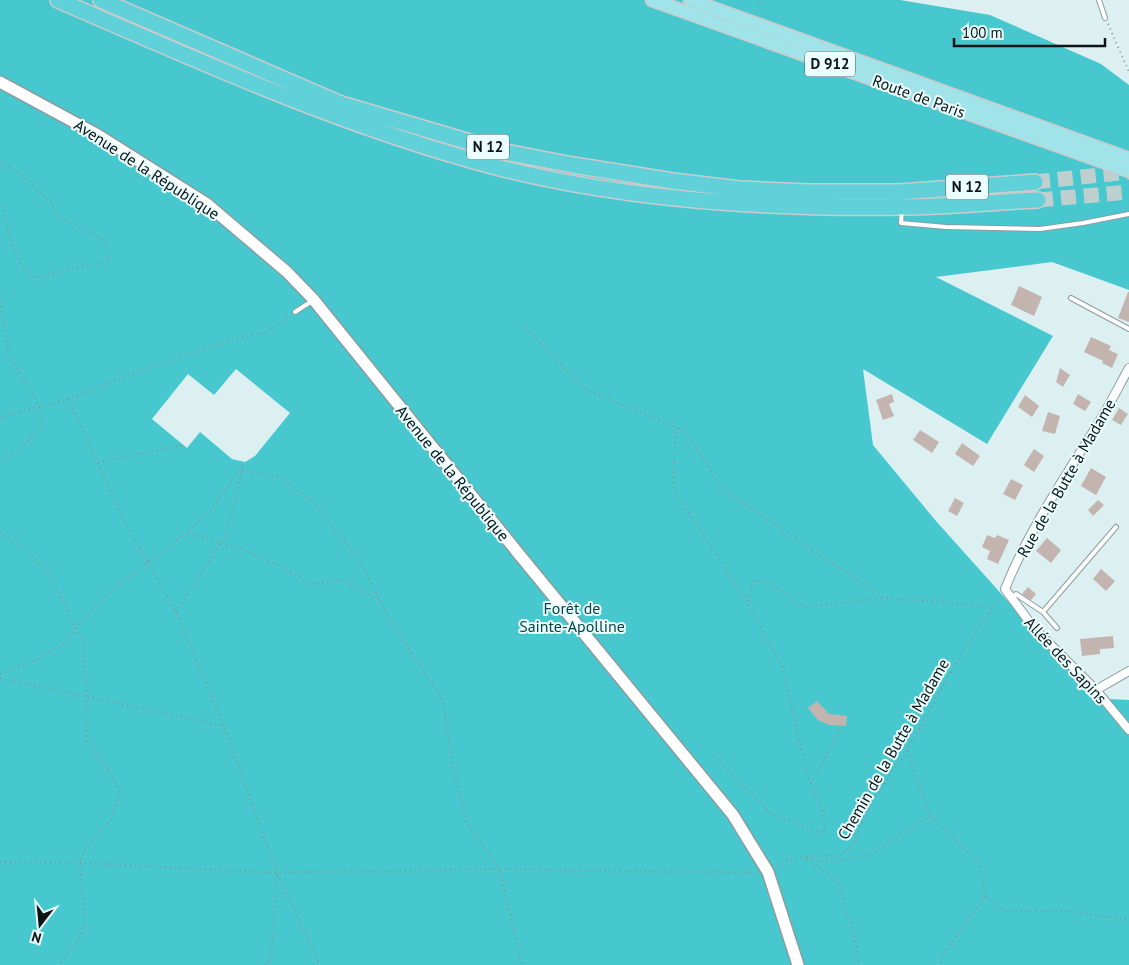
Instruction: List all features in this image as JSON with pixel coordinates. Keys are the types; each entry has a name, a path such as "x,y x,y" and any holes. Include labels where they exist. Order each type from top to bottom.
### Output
{"highway":[{"name":"N 12","path":"58,0 250,83 338,118 496,167 573,183 672,198 744,204 902,207 1038,200"},
{"name":"N 12","path":"101,0 341,104 500,151 673,181 740,189 809,192 899,192 1035,182"}],"main road":[{"name":"Route de Paris","path":"652,0 1129,171"},
{"name":"Route de Paris","path":"690,0 1129,159"},
{"name":"Avenue de la République","path":"0,82 96,134 207,204 287,272 313,300 732,815 768,872 798,965"}],"street":[{"name":"Rue de la Butte à Madame","path":"1005,589 1014,568 1059,484 1100,420 1129,368"},
{"name":"Allée des Sapins","path":"1005,589 1034,628 1096,690 1129,730"},
{"path":"1096,690 1129,671"}],"lane":[{"path":"1099,0 1105,18"},
{"path":"902,207 901,223 946,227 1040,228 1083,223 1129,214"},
{"path":"1071,298 1129,329"},
{"path":"295,312 313,300"},
{"path":"1043,612 1116,527"},
{"path":"1012,598 1016,594 1043,612 1057,628"}],"path":[{"path":"1105,18 1129,72"},
{"path":"0,162 18,172 51,202 58,216 106,241 108,260 36,278 21,266 10,239 3,210 0,207"},
{"path":"0,301 9,355 39,406 43,425 21,448 0,462"},
{"path":"0,417 69,399 128,375 204,349 238,338 267,332 295,312"},
{"path":"526,328 583,388 682,430 696,446 720,488 884,598"},
{"path":"69,399 123,519 176,612 224,726 277,873 320,965"},
{"path":"679,428 675,435 674,490 747,603 783,668 806,771 825,818 824,833 771,813 712,755"},
{"path":"97,463 184,445"},
{"path":"0,674 31,662 66,643 74,628 118,584 148,563 211,510 245,462 226,535 176,612"},
{"path":"242,471 279,477 314,503 358,558 394,625 443,701 454,772 467,823 499,869 522,965"},
{"path":"0,532 30,553 48,575 63,600 74,628 84,642 87,741 109,771 120,793 111,819 83,853 80,863 85,923 80,937 58,965"},
{"path":"186,532 242,549 312,584 341,580 382,601"},
{"path":"747,603 754,581 762,580 797,604 806,607 884,598 944,602 992,608"},
{"name":"Chemin de la Butte à Madame","path":"768,872 783,862 842,855 853,844 873,799 907,751 963,652 1005,589"},
{"path":"0,678 224,726"},
{"path":"811,784 842,729"},
{"path":"907,751 930,816 980,864 985,897 943,955 940,965"},
{"path":"805,858 829,863 872,853 930,816"},
{"path":"805,858 837,881 854,934 859,965"},
{"path":"0,862 80,863 277,873 499,869 755,874 768,872"},
{"path":"264,965 271,958 277,873"},
{"path":"985,897 1005,910 1067,911 1129,920"}],"green space":[{"name":"Forêt de Sainte-Apolline","path":"0,0 900,0 990,15 1101,64 1129,85 1129,290 1052,262 936,277 1053,336 987,444 863,369 873,445 936,521 1075,676 1109,699 1129,700 1129,965 0,965","holes":["236,369 290,413 255,456 245,462 232,459 200,432 187,448 152,419 188,374 214,395"]}],"building":[{"path":"1019,286 1042,297 1034,316 1011,305"},
{"path":"1129,292 1129,322 1118,318"},
{"path":"1091,337 1111,346 1109,350 1118,354 1112,368 1102,363 1103,361 1084,352"},
{"path":"1060,368 1070,375 1063,387 1056,382"},
{"path":"892,394 894,402 889,404 894,416 883,420 876,400"},
{"path":"1078,394 1091,402 1085,411 1073,404"},
{"path":"1025,395 1039,406 1032,417 1018,407"},
{"path":"1119,408 1128,414 1121,425 1112,420"},
{"path":"1048,412 1060,416 1055,434 1042,431"},
{"path":"920,430 939,442 932,453 913,440"},
{"path":"962,443 980,456 973,466 955,454"},
{"path":"1034,449 1044,456 1034,472 1024,465"},
{"path":"1091,468 1106,477 1096,495 1081,486"},
{"path":"1011,479 1023,485 1015,500 1003,494"},
{"path":"955,498 964,503 957,516 948,511"},
{"path":"1098,500 1104,505 1093,516 1088,510"},
{"path":"987,535 995,538 997,535 1009,540 998,564 987,559 990,551 982,547"},
{"path":"1047,538 1061,550 1051,563 1036,551"},
{"path":"1101,569 1115,581 1106,591 1093,579"},
{"path":"1028,587 1036,594 1031,600 1022,594"},
{"path":"1113,636 1114,648 1100,649 1100,654 1082,656 1080,639"},
{"path":"817,701 829,714 847,716 846,726 829,725 818,720 808,708"}],"tunnel":[{"path":"1035,182 1129,172"},
{"path":"1038,200 1129,192"}]}
